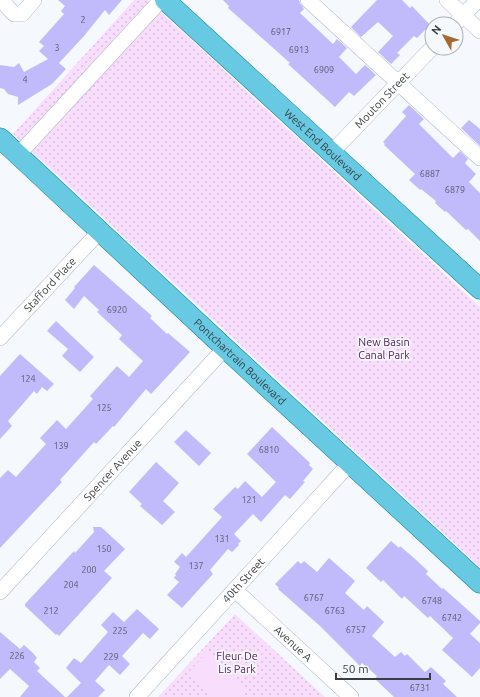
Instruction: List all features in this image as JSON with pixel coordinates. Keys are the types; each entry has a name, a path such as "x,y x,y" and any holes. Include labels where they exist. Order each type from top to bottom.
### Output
{"main road":[{"name":"West End Boulevard","path":"165,0 480,289"},
{"name":"Pontchartrain Boulevard","path":"0,138 480,583"}],"street":[{"path":"1,0 14,14 22,14 34,0"},
{"path":"18,155 161,0"},
{"path":"308,0 480,158"},
{"path":"447,0 457,16"},
{"path":"463,16 478,0"},
{"path":"464,23 480,31"},
{"name":"Mouton Street","path":"332,152 424,56"},
{"name":"Stafford Place","path":"0,338 100,230"},
{"name":"Spencer Avenue","path":"0,592 225,348"},
{"name":"40th Street","path":"137,697 350,463"},
{"name":"Avenue A","path":"235,590 351,697"}],"green space":[{"name":"New Basin Canal Park","path":"134,0 148,0 480,307 480,567 13,134"},
{"name":"Fleur De Lis Park","path":"235,614 325,697 158,697"},
{"path":"207,652 248,690 241,697 214,697 188,673"}],"building":[{"path":"58,0 122,0 109,15 105,10 59,63 66,69 52,84 18,105 18,97 8,94 4,89 0,88 0,65 14,67 19,63 24,72 48,59 39,51 44,46 39,42 64,14 61,11 65,6"},
{"path":"223,0 299,0 304,9 300,13 333,44 337,39 347,48 339,57 356,74 365,65 376,75 354,96 349,92 335,107 288,64 290,63 228,8 229,6"},
{"path":"377,0 402,0 410,8 412,6 424,19 424,31 417,38 414,36 397,53 400,55 391,64 378,52 393,36 378,22 361,37 351,27"},
{"path":"409,105 424,119 419,124 453,158 460,151 468,159 465,163 476,174 469,182 480,193 480,241 468,229 466,230 435,203 436,201 409,180 415,174 384,145 385,144 383,142 406,116 402,112"},
{"path":"469,120 480,129 480,146 461,128"},
{"path":"94,265 152,316 150,318 167,334 168,333 190,352 151,394 146,389 114,427 113,426 96,444 94,442 60,480 62,482 0,548 0,478 8,470 16,477 46,444 40,438 57,420 66,429 93,399 90,396 117,366 129,377 143,361 119,339 122,335 97,312 99,310 84,296 74,309 65,300 75,288 74,287"},
{"path":"56,321 94,357 80,372 62,356 68,349 47,331"},
{"path":"20,354 54,384 47,391 42,387 37,394 34,391 8,421 12,426 0,439 0,376"},
{"path":"272,427 310,463 309,465 313,469 303,481 305,482 290,499 285,495 261,522 253,514 234,534 241,541 238,544 239,545 232,552 228,549 210,570 213,574 182,608 167,595 179,582 174,578 180,567 174,562 182,553 186,557 222,517 213,509 235,487 238,489 245,481 262,497 276,482 247,454"},
{"path":"186,430 211,453 199,466 174,442"},
{"path":"156,462 179,483 163,501 175,512 162,525 140,506 142,504 129,492"},
{"path":"93,527 101,527 125,549 104,571 112,578 59,636 57,634 56,635 25,606 25,604 74,551 75,553 94,532"},
{"path":"391,541 399,548 400,546 414,558 428,571 426,574 480,621 480,623 470,634 480,643 480,668 472,677 442,650 453,638 430,616 428,618 404,596 402,599 383,580 381,582 366,568"},
{"path":"329,558 355,581 345,593 364,610 367,606 384,622 372,636 395,657 401,652 405,656 407,654 425,672 431,667 446,681 443,684 457,697 394,697 375,679 377,676 362,663 360,666 320,626 278,589 279,588 275,584 298,561 301,564 304,561 317,572"},
{"path":"137,609 159,629 150,639 143,633 122,656 130,664 120,675 109,665 95,681 105,690 98,697 67,697 81,683 66,668 74,658 81,663 108,632 101,625 113,612 124,622"},
{"path":"0,632 20,649 24,645 33,653 37,658 34,662 40,668 37,671 65,697 20,697 29,686 10,669 0,679"}]}
